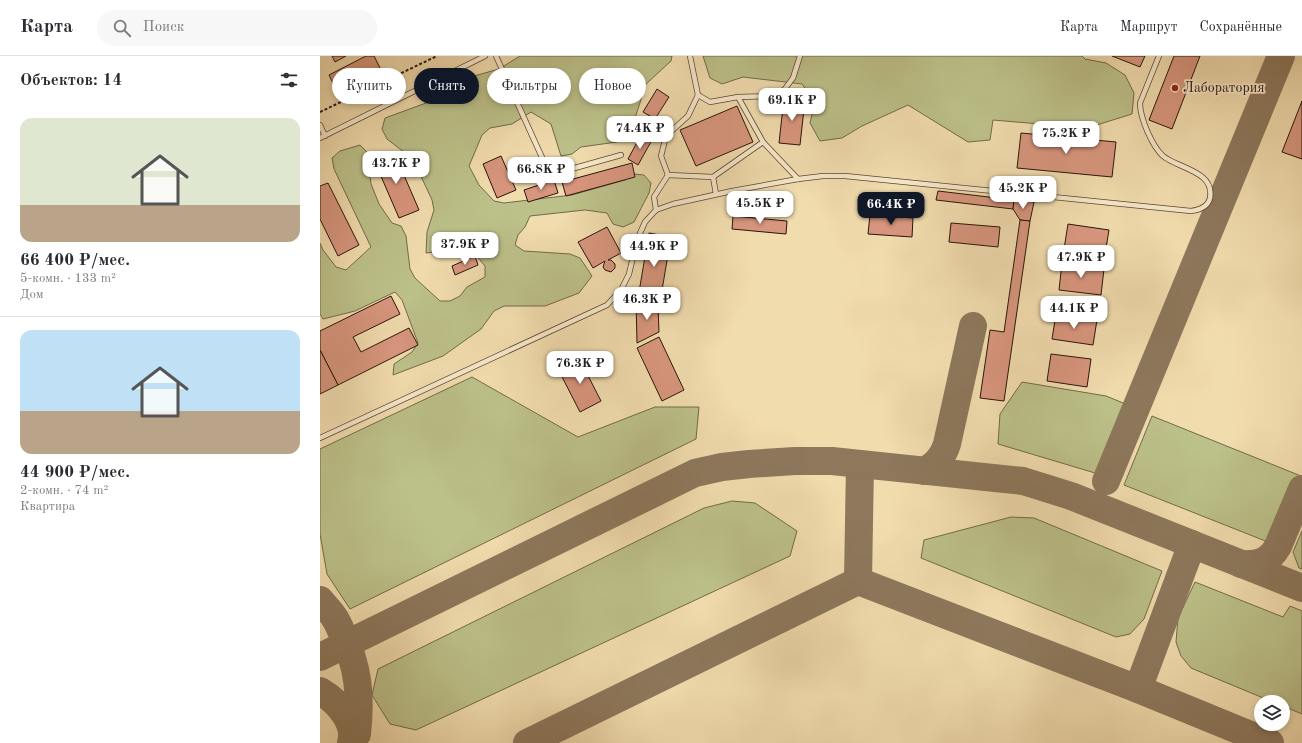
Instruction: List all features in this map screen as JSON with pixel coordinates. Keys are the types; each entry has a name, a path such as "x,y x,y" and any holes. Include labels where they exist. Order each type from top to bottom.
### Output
{"lane":[{"path":"320,125 322,137 485,56"},
{"path":"496,56 550,175 621,155"},
{"path":"668,175 660,156 666,136 688,116 698,95 690,56"},
{"path":"698,95 710,102 738,98 771,96 784,90 793,78 800,56"},
{"path":"320,438 607,306 621,290 629,274 637,240 645,222 656,210 673,204 716,194 798,179 823,176 845,176 1191,211 1198,210 1204,207 1209,201 1209,185 1205,180 1189,168 1164,156 1154,144 1140,108 1140,103 1159,56"},
{"path":"738,98 763,142 798,179"},
{"path":"668,175 713,176 763,142"},
{"path":"656,210 654,197 668,175"},
{"path":"713,176 716,194"}],"path":[{"path":"320,112 437,56"}],"green space":[{"path":"520,56 672,56 671,61 646,84 646,68 579,68 579,104 640,104 636,115 626,134 617,142 581,147 572,154 561,156 551,124 531,112 512,124 490,128 482,135 469,166 479,185 494,201 504,203 572,195 625,180 634,174 644,175 651,183 649,193 634,222 623,227 613,224 607,213 585,210 530,216 525,227 518,235 515,245 524,251 570,254 580,258 592,276 579,293 545,306 504,306 494,311 481,329 443,356 393,375 394,364 412,352 418,343 402,300 395,292 355,311 323,319 320,314 320,243 323,250 336,267 346,270 371,247 334,169 332,158 340,151 360,145 367,152 371,184 379,204 392,223 401,226 406,236 410,269 415,278 440,301 450,301 460,296 467,287 485,277 485,266 470,248 426,253 427,232 434,210 432,200 413,159 387,139 382,129 385,118 423,104 479,104 479,75 487,72 487,104 571,104 571,68 501,68"},
{"path":"703,56 1082,56 1085,59 1106,63 1125,75 1134,93 1132,114 1087,128 993,120 990,140 968,142 908,105 862,126 842,138 820,141 810,123 815,102 802,84 743,77 722,84 710,78"},
{"path":"472,377 578,437 655,407 699,407 696,439 350,609 327,574 320,534 320,449"},
{"path":"1022,382 1106,396 1133,407 1105,476 998,444 1000,414"},
{"path":"1152,416 1301,476 1273,544 1124,485"},
{"path":"732,501 755,503 797,531 790,556 416,730 390,724 372,695 378,669 704,508"},
{"path":"1011,517 1034,518 1162,571 1144,619 1130,634 1116,637 921,558 924,540"},
{"path":"1302,531 1302,569 1299,568 1293,552"},
{"path":"1195,582 1283,617 1290,606 1302,611 1302,714 1290,709 1290,695 1256,695 1191,668 1181,656 1176,642 1178,618"}],"building":[{"path":"332,56 346,56 335,62"},
{"path":"366,56 374,56 380,68 343,68"},
{"path":"1112,56 1145,56 1140,67"},
{"name":"Лаборатория","path":"1174,56 1200,56 1172,129 1149,120"},
{"path":"332,73 332,81 329,75"},
{"path":"657,89 669,97 655,119 643,112"},
{"path":"784,98 805,100 800,145 779,143"},
{"path":"1302,101 1302,159 1282,152"},
{"path":"737,106 753,142 696,166 680,130"},
{"path":"638,118 645,118 645,132 638,133"},
{"path":"1021,133 1116,142 1112,177 1017,168"},
{"path":"641,135 652,140 638,165 628,159"},
{"path":"394,152 419,210 399,218 374,160"},
{"path":"501,156 516,190 497,198 483,164"},
{"path":"632,163 635,177 566,196 562,182"},
{"path":"554,180 558,193 528,202 524,190"},
{"path":"328,183 359,245 338,256 320,219 320,186"},
{"path":"938,191 1014,200 1013,209 936,200"},
{"path":"1014,200 1034,202 1030,221 1020,220 1013,209"},
{"path":"870,215 913,218 912,237 868,234"},
{"path":"733,216 787,221 786,234 732,229"},
{"path":"1020,220 1030,221 1004,401 980,398 990,330 1004,332"},
{"path":"951,223 1000,227 998,247 949,242"},
{"path":"1068,224 1109,230 1105,254 1064,249"},
{"path":"607,227 621,253 608,260 611,260 615,264 615,268 611,272 605,270 603,267 605,261 593,268 578,242"},
{"path":"649,233 671,237 660,302 638,298"},
{"path":"475,256 478,265 455,275 452,266"},
{"path":"1062,263 1104,269 1101,295 1059,290"},
{"path":"391,296 400,314 353,337 361,352 409,328 418,345 338,385 320,350 320,331"},
{"path":"636,301 658,306 659,332 637,343"},
{"path":"1056,314 1097,320 1093,345 1052,339"},
{"path":"659,337 684,390 662,401 637,348"},
{"path":"320,350 338,385 320,394"},
{"path":"1051,354 1091,359 1087,387 1047,381"},
{"path":"579,358 601,401 580,412 558,369"}],"taxiway":[{"path":"1106,481 1281,56"},
{"path":"925,471 939,460 947,444 973,326"},
{"path":"320,657 695,473 722,467 749,464 795,461 832,461 1023,481 1071,496 1302,588"},
{"path":"858,581 860,464"},
{"path":"1241,564 1258,563 1271,556 1278,546 1302,489"},
{"path":"527,743 858,581 1138,689 1192,544"},
{"path":"320,600 337,623 348,646 355,670 359,707 357,734 352,738"},
{"path":"1138,689 1270,743"},
{"path":"320,691 333,700 344,713 351,727 351,743"}],"place":[{"name":"Лаборатория","path":"1175,88"}]}
